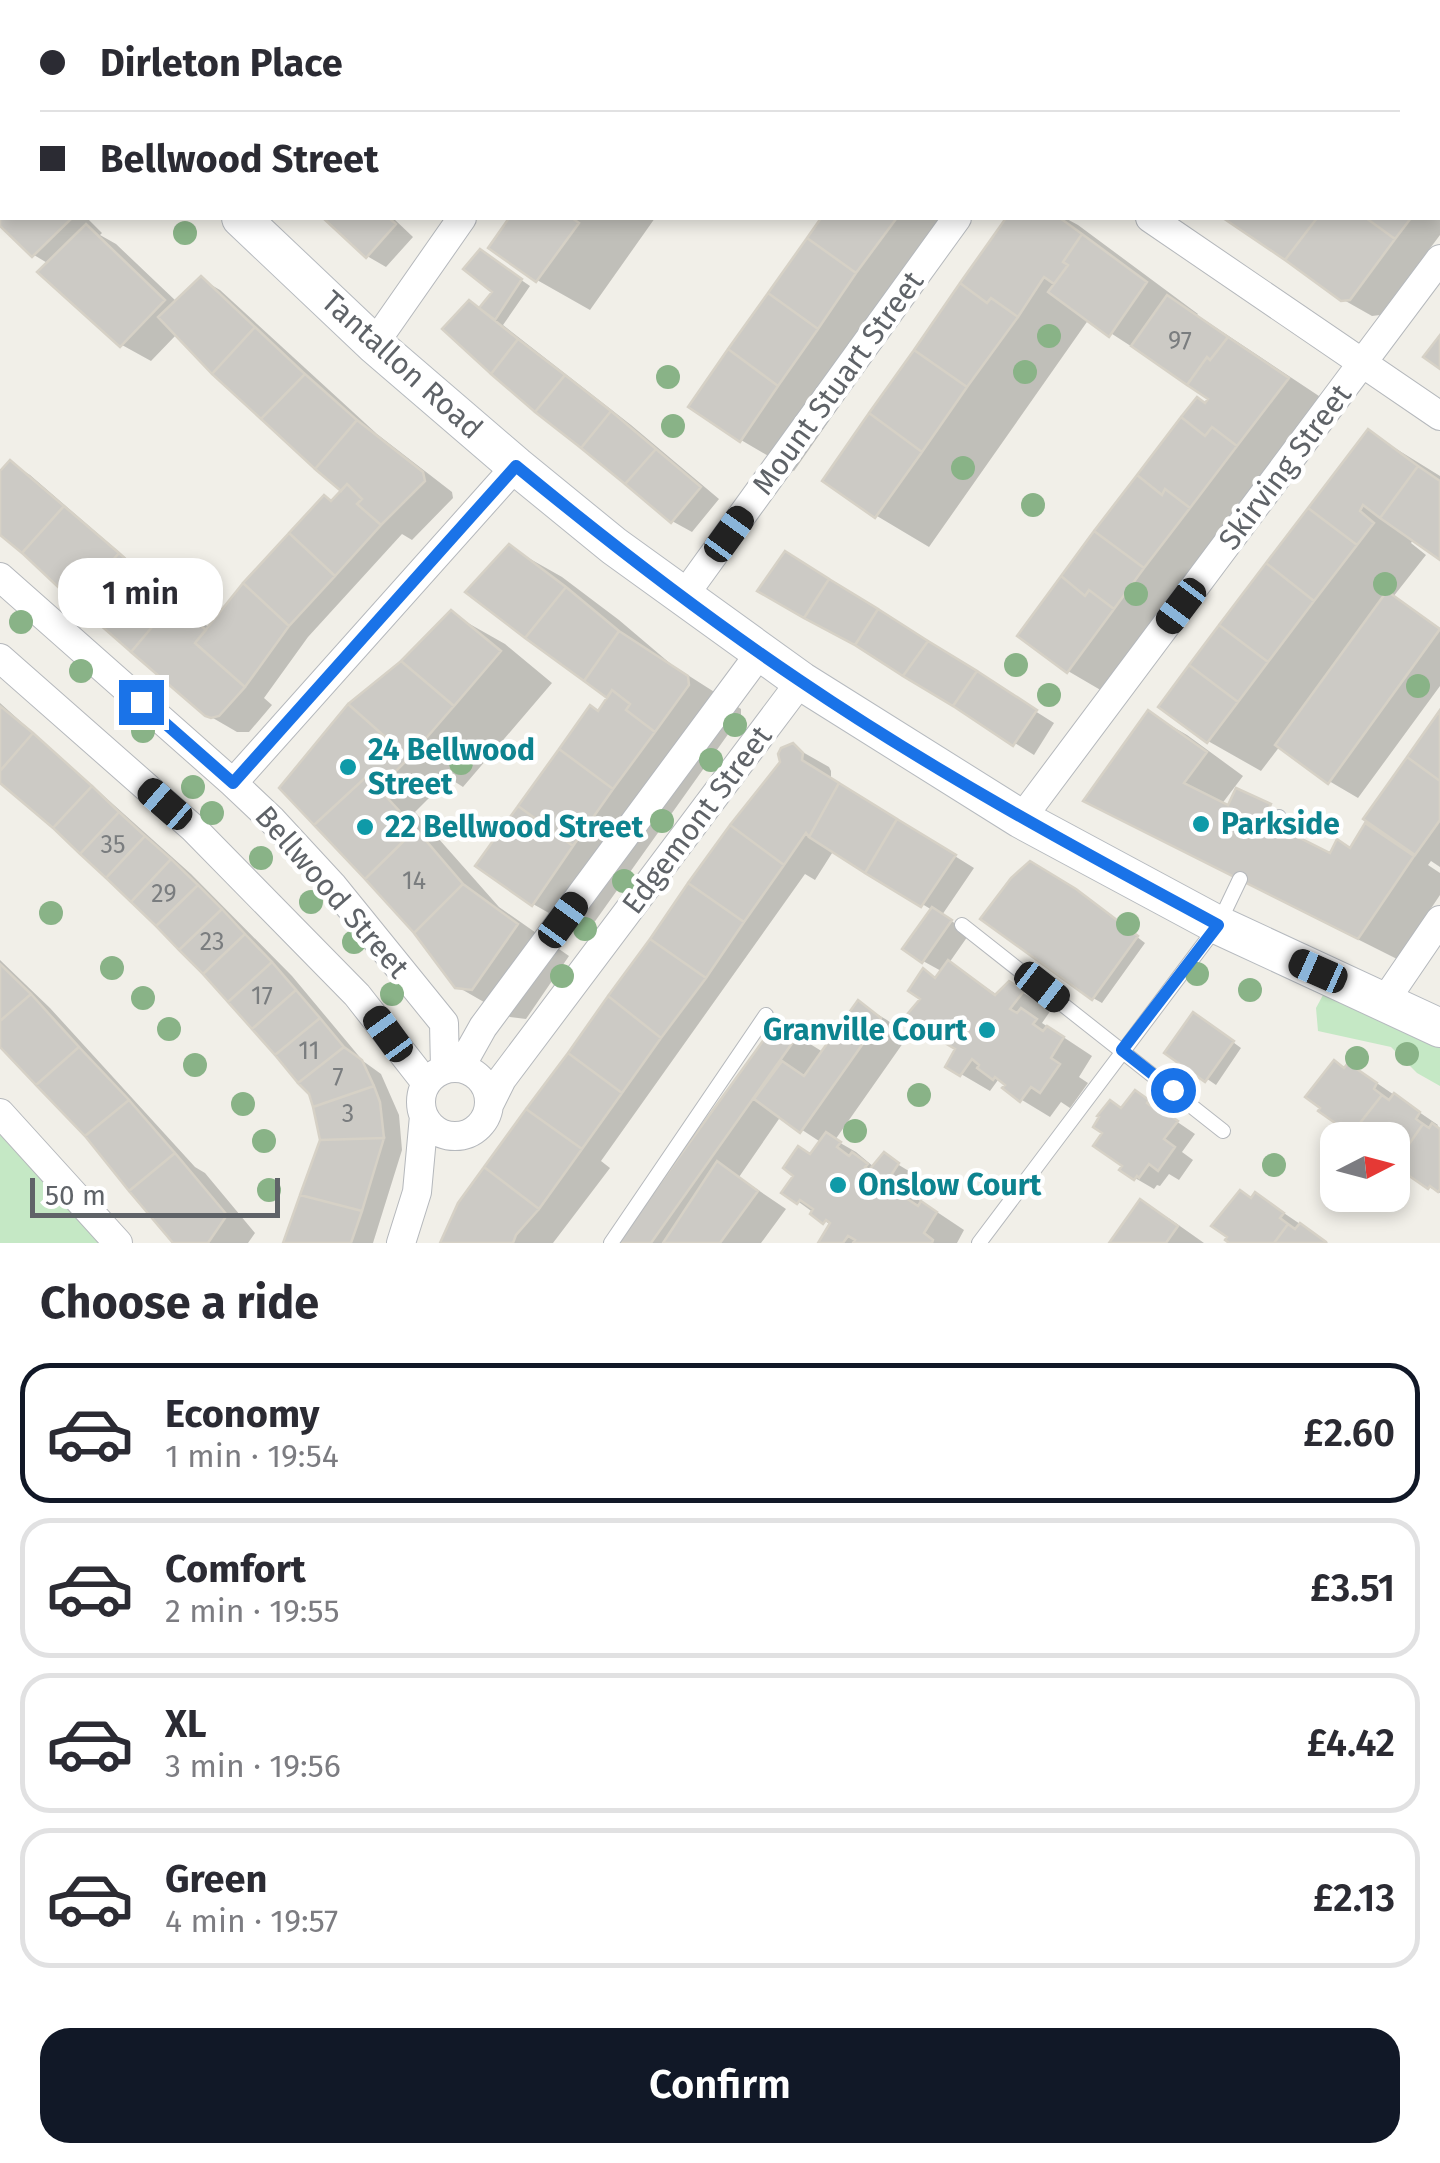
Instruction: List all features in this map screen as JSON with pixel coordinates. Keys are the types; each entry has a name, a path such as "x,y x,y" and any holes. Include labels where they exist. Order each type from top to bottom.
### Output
{"street":[{"name":"Tantallon Road","path":"243,220 374,344 516,466 614,546 801,682 1021,818 1218,925 1440,1028"},
{"path":"374,344 461,220"},
{"name":"Mount Stuart Street","path":"683,597 956,220"},
{"path":"1153,220 1440,416"},
{"name":"Skirving Street","path":"1021,818 1440,259"},
{"path":"233,783 516,466"},
{"name":"Bellwood Street","path":"0,577 233,783 333,886 444,1022 444,1073"},
{"name":"Edgemont Street","path":"444,1073 483,1027 760,653"},
{"name":"Bellwood Street","path":"0,658 193,828 357,995 444,1073"},
{"name":"Edgemont Street","path":"489,1105 502,1079 801,682"},
{"path":"1384,1002 1440,920"},
{"path":"471,1071 487,1090 486,1117 470,1133 444,1135 434,1130 424,1116 420,1105 444,1073 471,1071"},
{"path":"0,1113 118,1243"},
{"path":"401,1243 417,1192 424,1116"},
{"path":"417,1192 459,1136"}],"lane":[{"path":"979,1243 1218,925 1240,879"},
{"path":"962,925 1223,1131"},
{"path":"611,1243 766,1015"}],"green space":[{"path":"1323,995 1440,1033 1440,1086 1417,1073 1391,1047 1318,1031 1316,1008"},
{"path":"0,1135 101,1243 0,1243"}],"building":[{"path":"0,220 70,220 32,257 0,226"},
{"path":"325,220 391,220 396,224 366,258"},
{"path":"508,220 579,223 536,282 488,248"},
{"path":"820,220 895,220 856,273 807,238"},
{"path":"1005,220 1063,220 1082,234 1054,284 1044,277 1018,317 991,298 987,303 960,283"},
{"path":"1226,220 1315,220 1285,260"},
{"path":"1315,220 1369,220 1395,239 1350,300 1341,301 1285,260"},
{"path":"1369,220 1409,220 1395,239"},
{"path":"86,224 165,300 120,347 37,272"},
{"path":"1082,234 1147,282 1109,337 1048,292 1068,265 1063,262"},
{"path":"807,238 856,273 818,329 768,293"},
{"path":"480,249 522,279 495,320 479,308 492,292 463,269"},
{"path":"201,276 255,327 212,374 158,317"},
{"path":"960,283 987,303 991,298 1018,317 967,387 914,350"},
{"path":"768,293 818,329 778,386 728,349"},
{"path":"1167,295 1228,337 1187,385 1131,346"},
{"path":"469,300 518,339 491,374 442,329"},
{"path":"255,327 305,374 261,419 212,374"},
{"path":"1440,335 1440,369 1423,357"},
{"path":"1228,337 1289,378 1237,446 1212,427 1205,436 1181,417 1197,397 1205,403 1208,399 1187,385"},
{"path":"518,339 565,375 535,412 491,374"},
{"path":"728,349 778,386 740,442 688,407"},
{"path":"914,350 967,387 922,452 869,413"},
{"path":"305,374 357,420 315,469 261,419"},
{"path":"565,375 611,411 581,448 535,412"},
{"path":"611,411 656,449 625,484 581,448"},
{"path":"869,413 922,452 875,518 822,481"},
{"path":"1181,417 1205,436 1212,427 1237,446 1190,508 1165,489 1162,495 1137,475"},
{"path":"357,420 423,472 425,481 381,525 357,504 362,499 347,484 341,491 315,469"},
{"path":"1368,429 1418,466 1380,518 1363,505 1360,511 1374,523 1357,545 1308,508"},
{"path":"656,449 701,487 671,523 625,484"},
{"path":"10,460 64,506 22,553 0,535 0,471"},
{"path":"1418,466 1440,481 1440,560 1380,518"},
{"path":"1137,475 1162,495 1165,489 1190,508 1144,568 1094,531"},
{"path":"347,484 362,499 357,504 381,525 335,576 289,533 324,495 331,501"},
{"path":"64,506 119,553 75,603 22,553"},
{"path":"1308,508 1357,545 1314,601 1266,563"},
{"path":"1094,531 1144,568 1114,609 1089,590 1085,596 1061,576"},
{"path":"289,533 335,576 289,626 243,583"},
{"path":"509,544 566,587 525,638 465,592"},
{"path":"785,551 829,579 804,618 757,591"},
{"path":"119,553 173,602 131,652 75,603"},
{"path":"1266,563 1314,601 1268,662 1219,625"},
{"path":"1061,576 1085,596 1089,590 1114,609 1067,673 1017,636"},
{"path":"829,579 878,609 855,645 804,618"},
{"path":"243,583 289,626 245,687 195,643"},
{"path":"566,587 619,631 584,681 525,638"},
{"path":"1387,591 1440,629 1328,784 1275,745"},
{"path":"173,602 206,630 195,643 245,687 219,716 205,716 131,652"},
{"path":"878,609 928,641 903,676 855,645"},
{"path":"451,610 501,651 454,706 401,661"},
{"path":"1219,625 1268,662 1238,702 1189,665"},
{"path":"619,631 688,676 689,685 655,732 626,710 630,704 612,690 607,698 584,681"},
{"path":"928,641 977,671 953,706 903,676"},
{"path":"401,661 454,706 409,758 348,704"},
{"path":"1189,665 1238,702 1207,743 1158,707"},
{"path":"977,671 1037,710 1013,746 953,706"},
{"path":"612,690 630,704 626,710 655,732 613,789 559,749 590,705 598,711"},
{"name":"24 Bellwood Street","path":"348,704 409,758 378,789 367,776 314,825 279,788"},
{"path":"0,706 33,733 0,771"},
{"name":"Parkside","path":"1148,710 1207,752 1184,783 1228,805 1236,788 1271,804 1264,820 1330,853 1337,839 1350,848 1365,823 1414,856 1358,939 1083,801"},
{"path":"1440,710 1440,781 1407,757"},
{"path":"33,733 92,786 53,828 0,783 0,771"},
{"path":"793,743 803,753 802,760 839,783 809,837 806,833 784,865 730,825 780,762 781,748"},
{"path":"559,749 613,789 573,846 518,806"},
{"path":"1407,757 1440,781 1440,820 1415,855 1363,819"},
{"name":"22 Bellwood Street","path":"367,776 416,829 365,879 314,825"},
{"path":"839,783 897,819 865,873 809,837"},
{"path":"92,786 119,812 80,854 53,828"},
{"path":"518,806 573,846 532,906 475,866"},
{"path":"119,812 145,836 106,878 80,854"},
{"path":"897,819 956,855 921,907 865,873"},
{"path":"730,825 784,865 744,922 688,883"},
{"path":"416,829 463,884 414,933 365,879"},
{"path":"145,836 171,859 131,902 106,878"},
{"path":"171,859 198,885 156,926 131,902"},
{"path":"1030,861 1076,889 1138,936 1092,1000 980,919 1011,878"},
{"path":"688,883 744,922 706,978 650,939"},
{"path":"463,884 518,924 472,990 455,988 414,933"},
{"path":"198,885 222,909 179,950 156,926"},
{"path":"932,907 952,920 922,963 902,949"},
{"path":"222,909 245,934 203,974 179,950"},
{"path":"245,934 272,962 228,1002 203,974"},
{"path":"650,939 706,978 661,1038 608,996"},
{"name":"Granville Court","path":"948,960 995,995 1009,981 1024,991 1010,1009 1017,1013 1021,1008 1037,1019 1033,1024 1043,1031 1047,1026 1064,1037 1051,1058 1060,1064 1040,1093 1031,1087 1020,1102 995,1077 993,1080 977,1068 979,1065 972,1059 960,1076 945,1067 955,1049 935,1037 937,1033 904,1018 920,999 908,991 923,968 935,978"},
{"path":"272,962 296,990 252,1029 228,1002"},
{"path":"0,964 31,994 0,1021"},
{"path":"296,990 320,1018 275,1055 252,1029"},
{"path":"31,994 79,1047 36,1085 0,1047 0,1021"},
{"path":"608,996 661,1038 622,1093 568,1053"},
{"path":"858,1000 881,1018 800,1133 754,1099 782,1061 804,1076"},
{"path":"1193,1012 1234,1041 1205,1082 1164,1053"},
{"path":"320,1018 344,1047 298,1083 275,1055"},
{"path":"778,1020 798,1035 651,1243 617,1243"},
{"path":"79,1047 129,1100 85,1136 36,1085"},
{"path":"344,1047 362,1060 374,1086 313,1107 309,1094 298,1083"},
{"path":"568,1053 622,1093 582,1149 526,1109"},
{"path":"1334,1060 1344,1068 1348,1063 1377,1083 1374,1089 1382,1095 1361,1122 1334,1122 1305,1097"},
{"path":"374,1086 384,1138 320,1140 313,1107"},
{"path":"1135,1090 1159,1112 1161,1109 1178,1121 1164,1139 1175,1147 1158,1171 1149,1164 1134,1180 1119,1170 1122,1166 1093,1146 1102,1133 1093,1127 1110,1100 1121,1108"},
{"path":"1394,1093 1420,1112 1416,1119 1423,1124 1410,1143 1410,1122 1361,1122 1382,1095 1389,1100"},
{"path":"129,1100 175,1153 129,1191 85,1136"},
{"path":"526,1109 582,1149 539,1209 484,1167"},
{"path":"1432,1123 1440,1129 1438,1192 1410,1177 1410,1143 1423,1124 1429,1128"},
{"name":"Onslow Court","path":"826,1132 841,1142 837,1147 849,1156 852,1152 868,1164 865,1167 869,1170 884,1152 899,1163 886,1183 892,1187 895,1183 909,1194 906,1198 918,1206 921,1201 937,1212 924,1233 932,1243 853,1243 855,1240 848,1236 843,1243 818,1243 830,1223 826,1220 823,1224 810,1214 813,1209 781,1193 793,1176 783,1168 798,1146 810,1154"},
{"path":"384,1138 362,1211 300,1195 320,1140"},
{"path":"175,1153 227,1215 208,1243 173,1243 129,1191"},
{"path":"717,1161 758,1191 720,1243 663,1243"},
{"path":"484,1167 539,1209 513,1243 440,1243 458,1203"},
{"path":"1240,1190 1251,1198 1255,1192 1284,1213 1280,1218 1288,1224 1274,1243 1229,1243 1211,1226"},
{"path":"300,1195 362,1211 351,1243 283,1243"},
{"path":"1140,1199 1178,1226 1166,1243 1109,1243"},
{"path":"1300,1223 1326,1243 1274,1243 1288,1224 1295,1229"}],"place":[{"name":"24 Bellwood Street","path":"348,767"},
{"name":"Parkside","path":"1201,824"},
{"name":"22 Bellwood Street","path":"365,827"},
{"name":"Granville Court","path":"987,1030"},
{"name":"Onslow Court","path":"838,1185"}],"route":[{"path":"141,702 233,783 516,466 614,546 801,682 1021,818 1218,925 1122,1050 1173,1090"}]}
